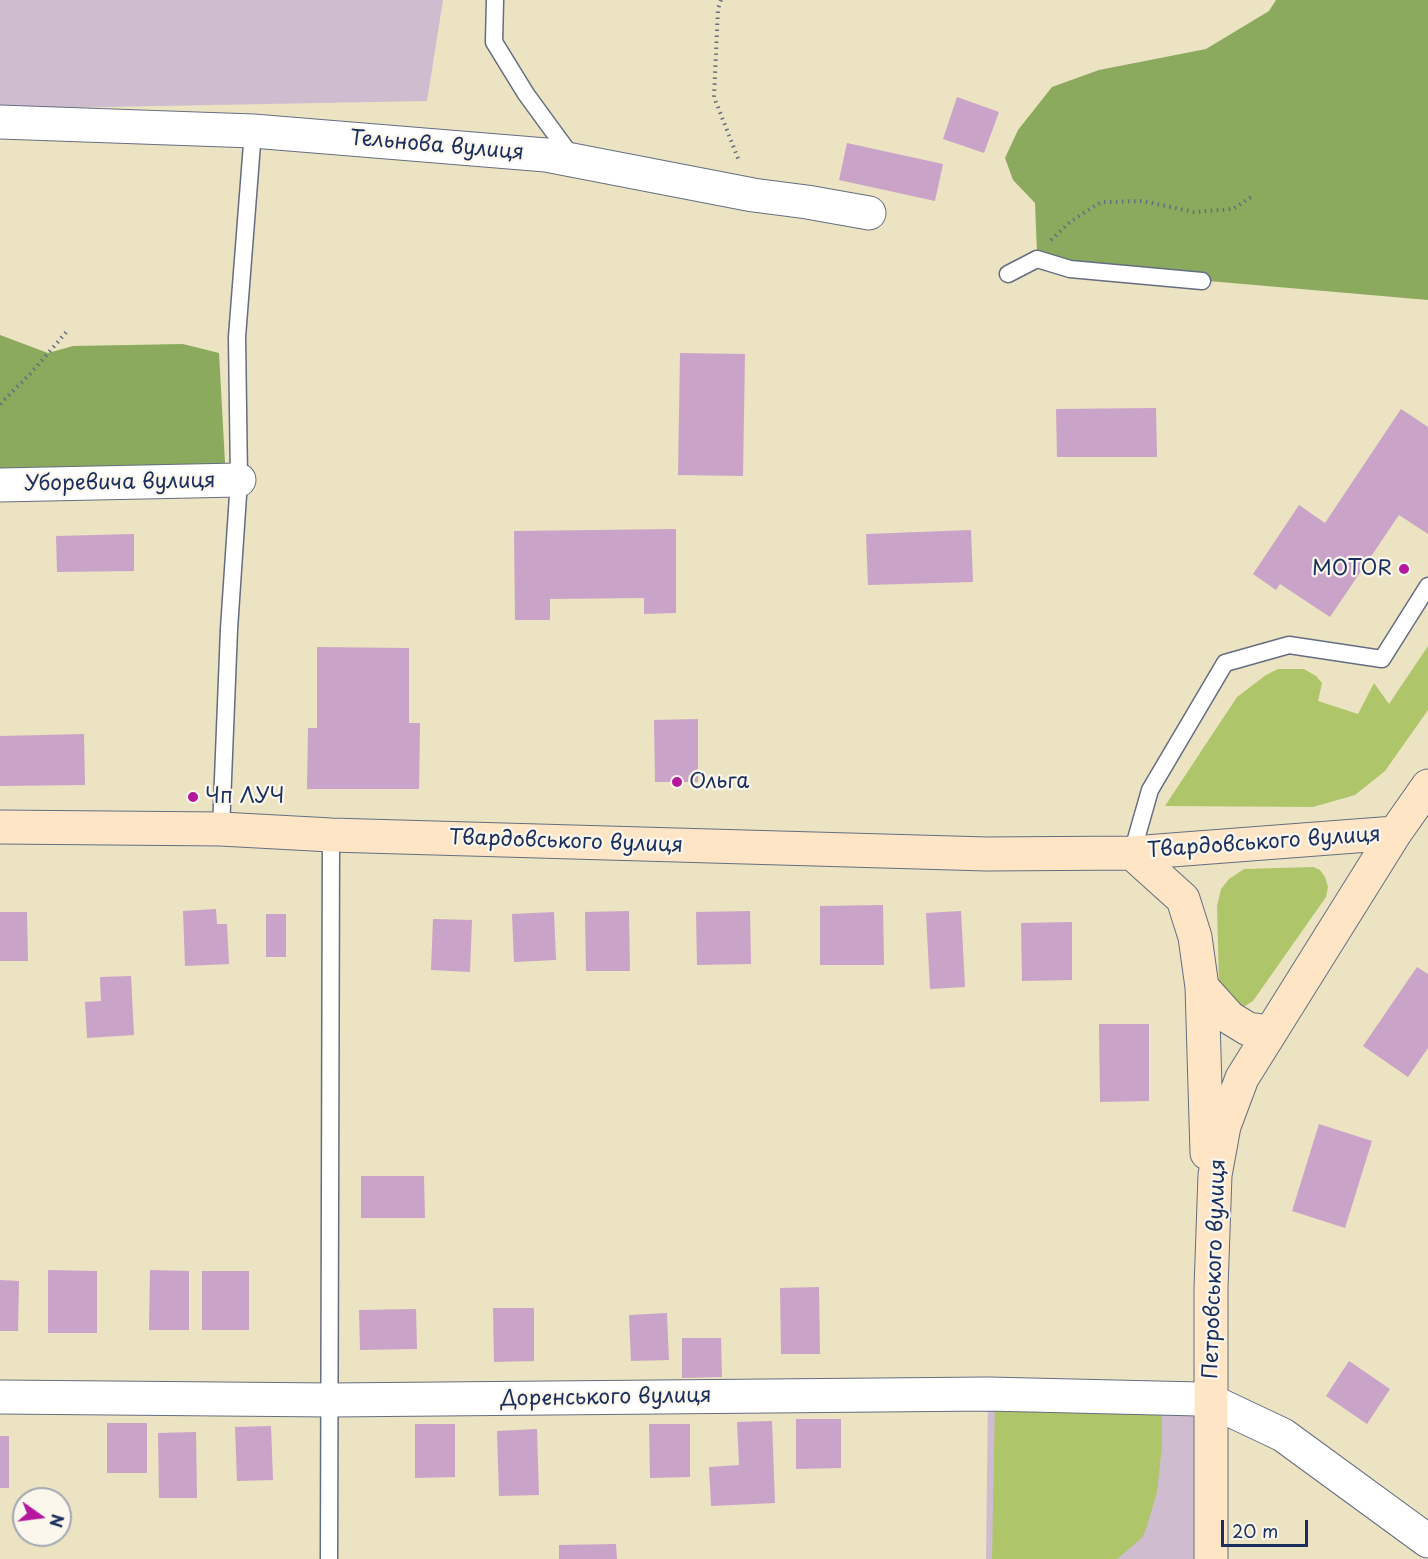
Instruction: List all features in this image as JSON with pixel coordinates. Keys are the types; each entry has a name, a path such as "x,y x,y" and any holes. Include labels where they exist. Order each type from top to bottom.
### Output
{"main road":[{"name":"Петровського вулиця","path":"1211,1559 1211,1288 1215,1175 1224,1126 1242,1078 1269,1032 1395,833 1428,786"},
{"name":"Твардовського вулиця","path":"0,828 221,829 331,835 987,854 1132,853 1395,833"},
{"name":"Твардовського вулиця","path":"1132,853 1183,899 1195,937 1202,987 1211,1288"},
{"path":"1202,987 1230,1018 1248,1029 1269,1032"}],"street":[{"name":"Тельнова вулиця","path":"0,122 253,131 546,155 753,195 869,213"},
{"name":"Уборевича вулиця","path":"0,485 239,480"},
{"name":"Доренського вулиця","path":"0,1396 331,1401 988,1394 1211,1401"},
{"path":"1211,1401 1282,1435 1428,1541"}],"lane":[{"path":"495,0 494,42 526,94 574,160"},
{"path":"221,829 229,629 239,480 237,337 253,131"},
{"path":"1008,274 1037,259 1070,269 1202,281"},
{"path":"1132,853 1150,790 1225,663 1289,645 1382,659 1428,586"},
{"path":"329,1559 331,835"}],"path":[{"path":"721,0 718,9 714,97 753,195"},
{"path":"1046,245 1070,222 1101,202 1142,201 1194,212 1233,209 1251,197"},
{"path":"0,404 69,329"}],"shaded area":[{"path":"0,0 443,0 427,101 0,109"},
{"path":"988,1394 1199,1399 1196,1559 986,1559"}],"green space":[{"path":"1276,0 1428,0 1428,300 1070,269 1037,253 1035,203 1013,180 1005,158 1018,130 1052,87 1099,70 1206,49 1269,11"},
{"path":"0,335 48,353 73,346 183,344 219,353 226,481 0,473"},
{"path":"1428,646 1428,710 1385,771 1355,795 1313,807 1165,806 1237,697 1266,675 1278,669 1304,669 1316,676 1322,683 1318,701 1358,714 1374,683 1389,704"},
{"path":"1313,867 1320,870 1325,877 1328,887 1326,897 1253,1001 1245,1006 1236,1006 1219,984 1217,906 1221,889 1229,879 1244,869"},
{"path":"995,1400 1162,1406 1162,1446 1157,1492 1143,1536 1117,1559 992,1559"}],"building":[{"path":"957,97 999,112 984,153 943,139"},
{"path":"847,143 943,164 935,201 839,180"},
{"path":"680,353 745,354 743,476 678,475"},
{"path":"1156,408 1157,457 1057,457 1056,409"},
{"path":"1401,409 1428,427 1428,534 1399,515 1330,617 1280,584 1276,590 1253,574 1299,505 1325,523"},
{"path":"676,529 676,613 644,614 644,598 550,599 550,620 515,620 514,531"},
{"path":"971,530 973,582 868,585 866,534"},
{"path":"134,534 134,571 57,572 56,536"},
{"path":"317,647 409,648 409,723 420,723 419,789 307,789 308,728 317,728"},
{"path":"698,719 698,782 655,782 654,720"},
{"path":"84,734 85,785 0,786 0,736"},
{"path":"883,905 884,965 820,965 820,906"},
{"path":"216,909 217,924 227,924 229,964 185,966 183,911"},
{"path":"629,911 630,971 586,971 585,912"},
{"path":"750,911 751,964 697,965 696,912"},
{"path":"961,911 965,987 930,989 926,913"},
{"path":"0,912 27,912 28,961 0,961"},
{"path":"554,912 556,960 514,962 512,914"},
{"path":"266,914 286,914 286,957 266,957"},
{"path":"433,919 472,920 470,972 431,970"},
{"path":"1072,922 1072,980 1022,981 1021,923"},
{"path":"1417,967 1428,974 1428,1048 1408,1077 1363,1046"},
{"path":"131,976 134,1035 87,1038 85,1002 101,1001 100,977"},
{"path":"1099,1024 1149,1024 1149,1101 1100,1102"},
{"path":"1319,1124 1372,1141 1345,1228 1292,1211"},
{"path":"361,1176 424,1176 425,1218 361,1218"},
{"path":"48,1270 97,1271 97,1333 48,1333"},
{"path":"150,1270 189,1271 189,1330 149,1330"},
{"path":"202,1271 249,1271 249,1330 202,1330"},
{"path":"0,1280 19,1281 18,1331 0,1331"},
{"path":"819,1287 820,1354 781,1354 780,1288"},
{"path":"493,1308 534,1308 534,1361 494,1362"},
{"path":"416,1309 417,1349 360,1350 359,1310"},
{"path":"667,1313 669,1360 631,1361 629,1315"},
{"path":"682,1338 721,1338 722,1377 682,1378"},
{"path":"1349,1361 1390,1389 1367,1424 1326,1396"},
{"path":"796,1419 841,1419 841,1468 796,1469"},
{"path":"772,1421 775,1503 711,1506 709,1467 739,1465 737,1422"},
{"path":"107,1423 147,1423 147,1473 107,1473"},
{"path":"415,1424 455,1424 455,1477 415,1478"},
{"path":"649,1424 690,1424 690,1477 650,1478"},
{"path":"271,1426 273,1480 237,1481 235,1427"},
{"path":"537,1429 539,1495 499,1496 497,1431"},
{"path":"196,1432 197,1498 159,1498 158,1433"},
{"path":"0,1436 9,1436 9,1488 0,1488"},
{"path":"616,1544 617,1559 559,1559 559,1545"}],"place":[{"name":"MOTOR","path":"1404,569"},
{"name":"Ольга","path":"677,782"},
{"name":"Чп ЛУЧ","path":"193,797"}]}
